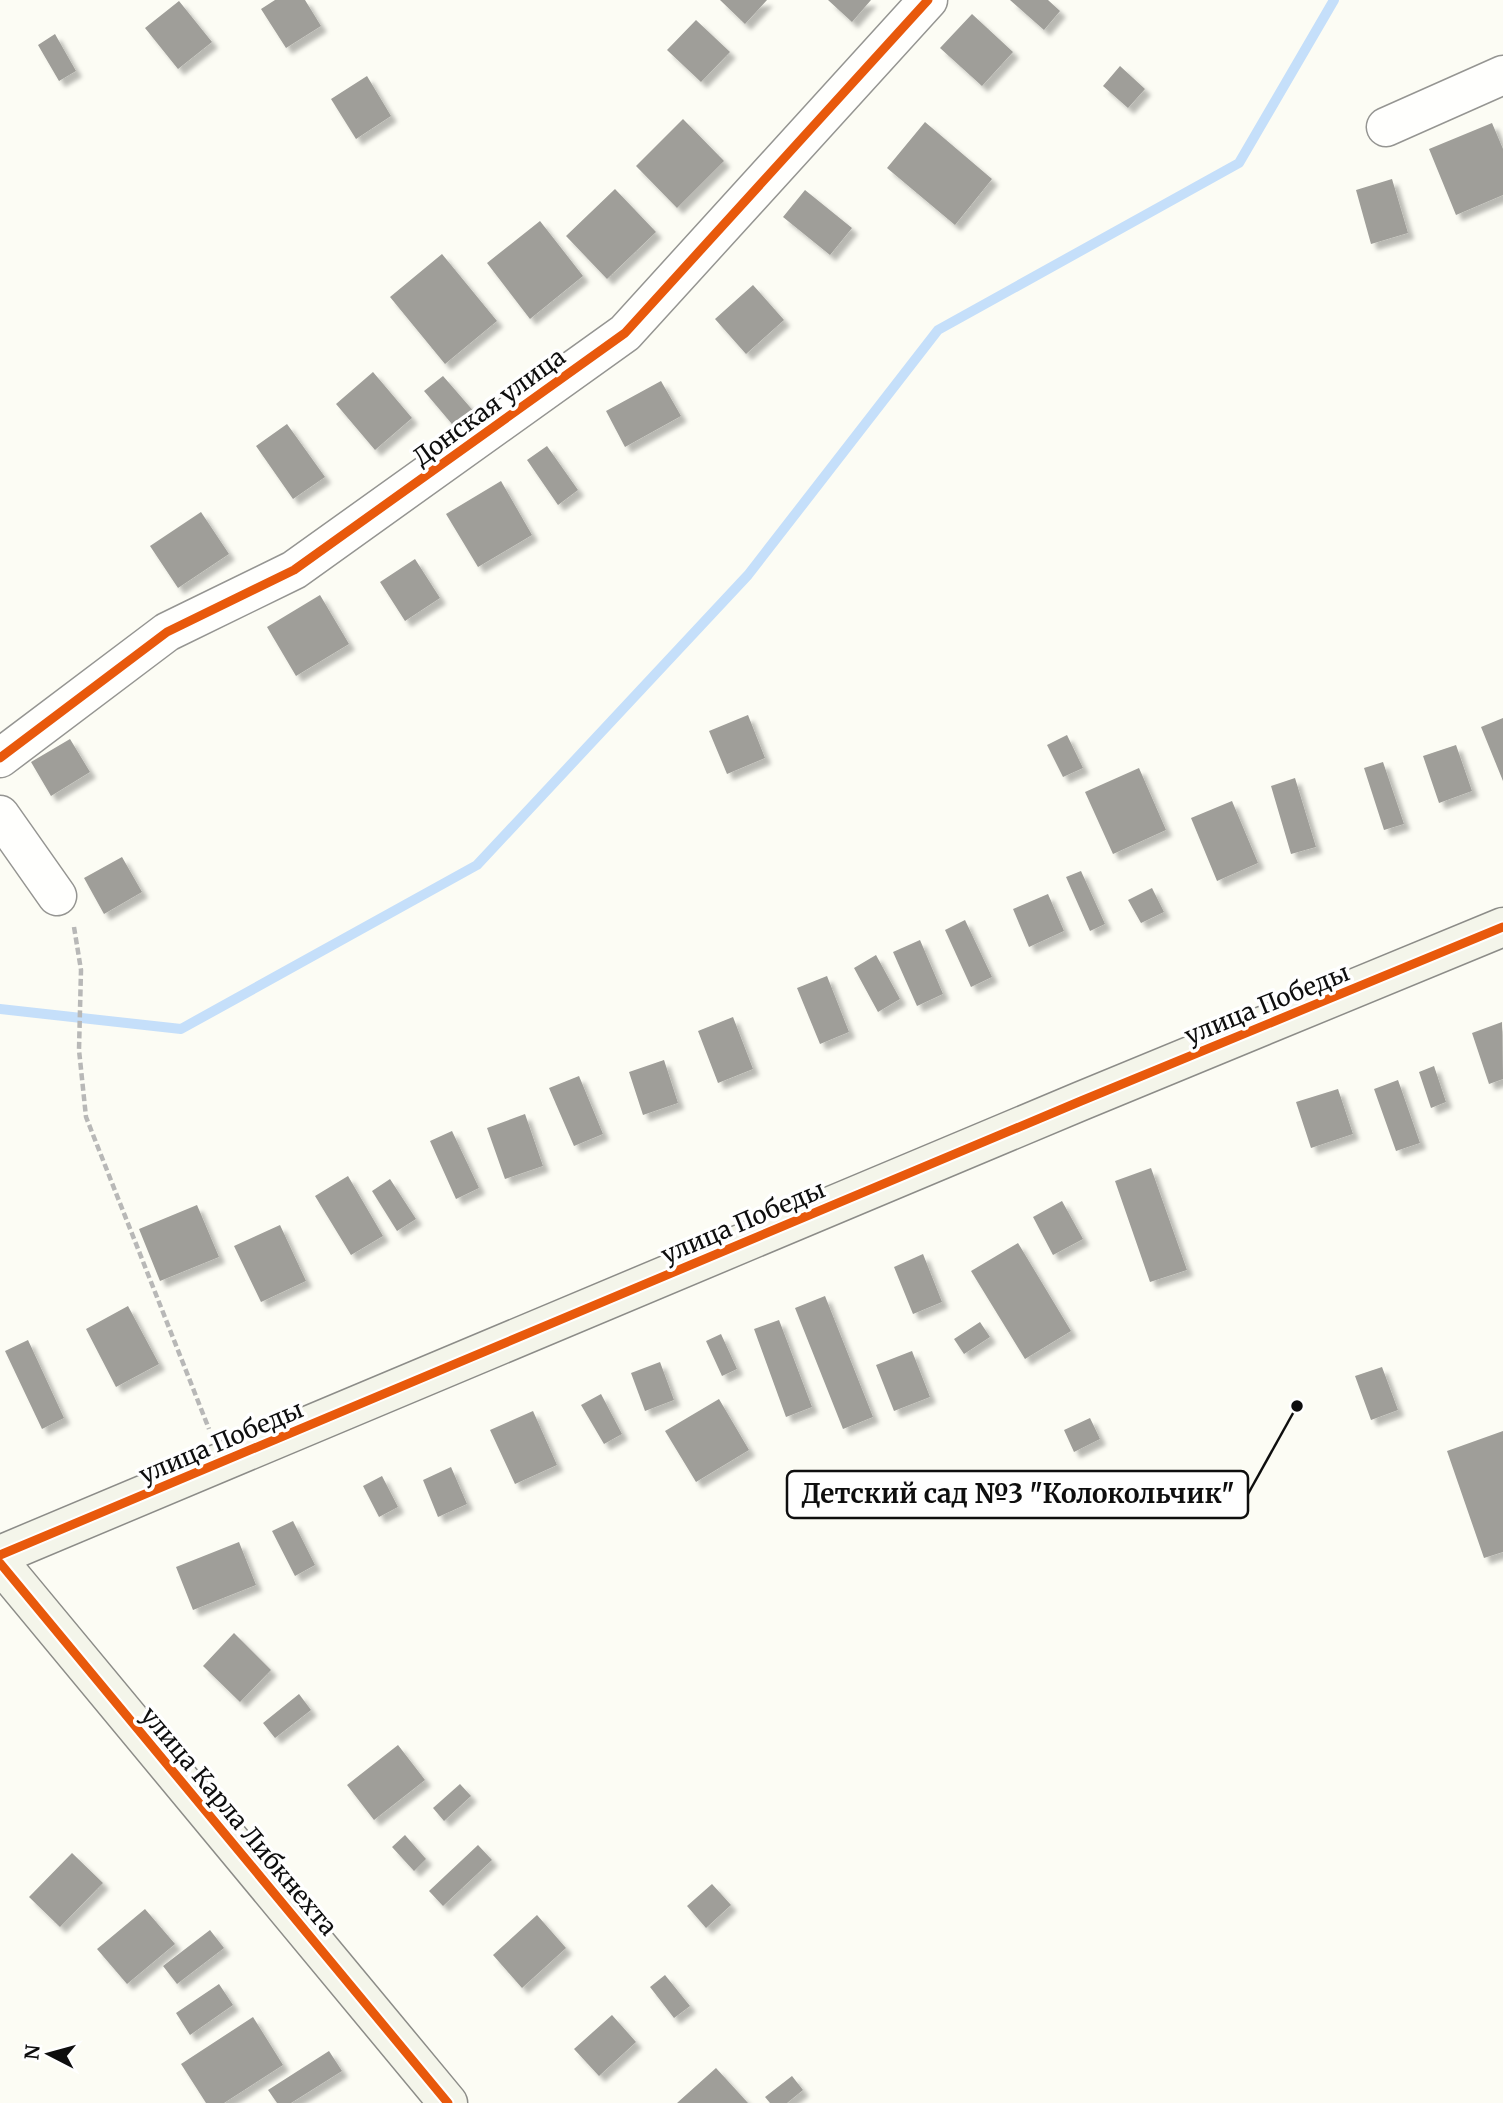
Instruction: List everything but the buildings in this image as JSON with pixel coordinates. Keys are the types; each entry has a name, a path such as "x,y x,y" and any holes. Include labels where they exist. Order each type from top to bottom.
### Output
{"street":[{"name":"Донская улица","path":"0,758 167,632 294,569 625,333 928,0"},
{"path":"1386,127 1503,75"},
{"path":"0,815 57,896"},
{"name":"улица Победы","path":"0,1555 1081,1101 1503,928"},
{"name":"улица Карла Либкнехта","path":"0,1563 448,2103"}],"path":[{"path":"81,970 79,1050 86,1117 222,1462"}],"waterway":[{"path":"0,1009 181,1029 477,865 748,575 938,330 1239,163 1334,0"}],"cycle path":[{"path":"0,758 167,632 294,570 625,333 928,0"},
{"path":"0,1555 1081,1101 1503,927"},
{"path":"0,1563 448,2103"}],"place":[{"name":"Детский сад №3 \"Колокольчик\"","path":"1297,1406"}]}
